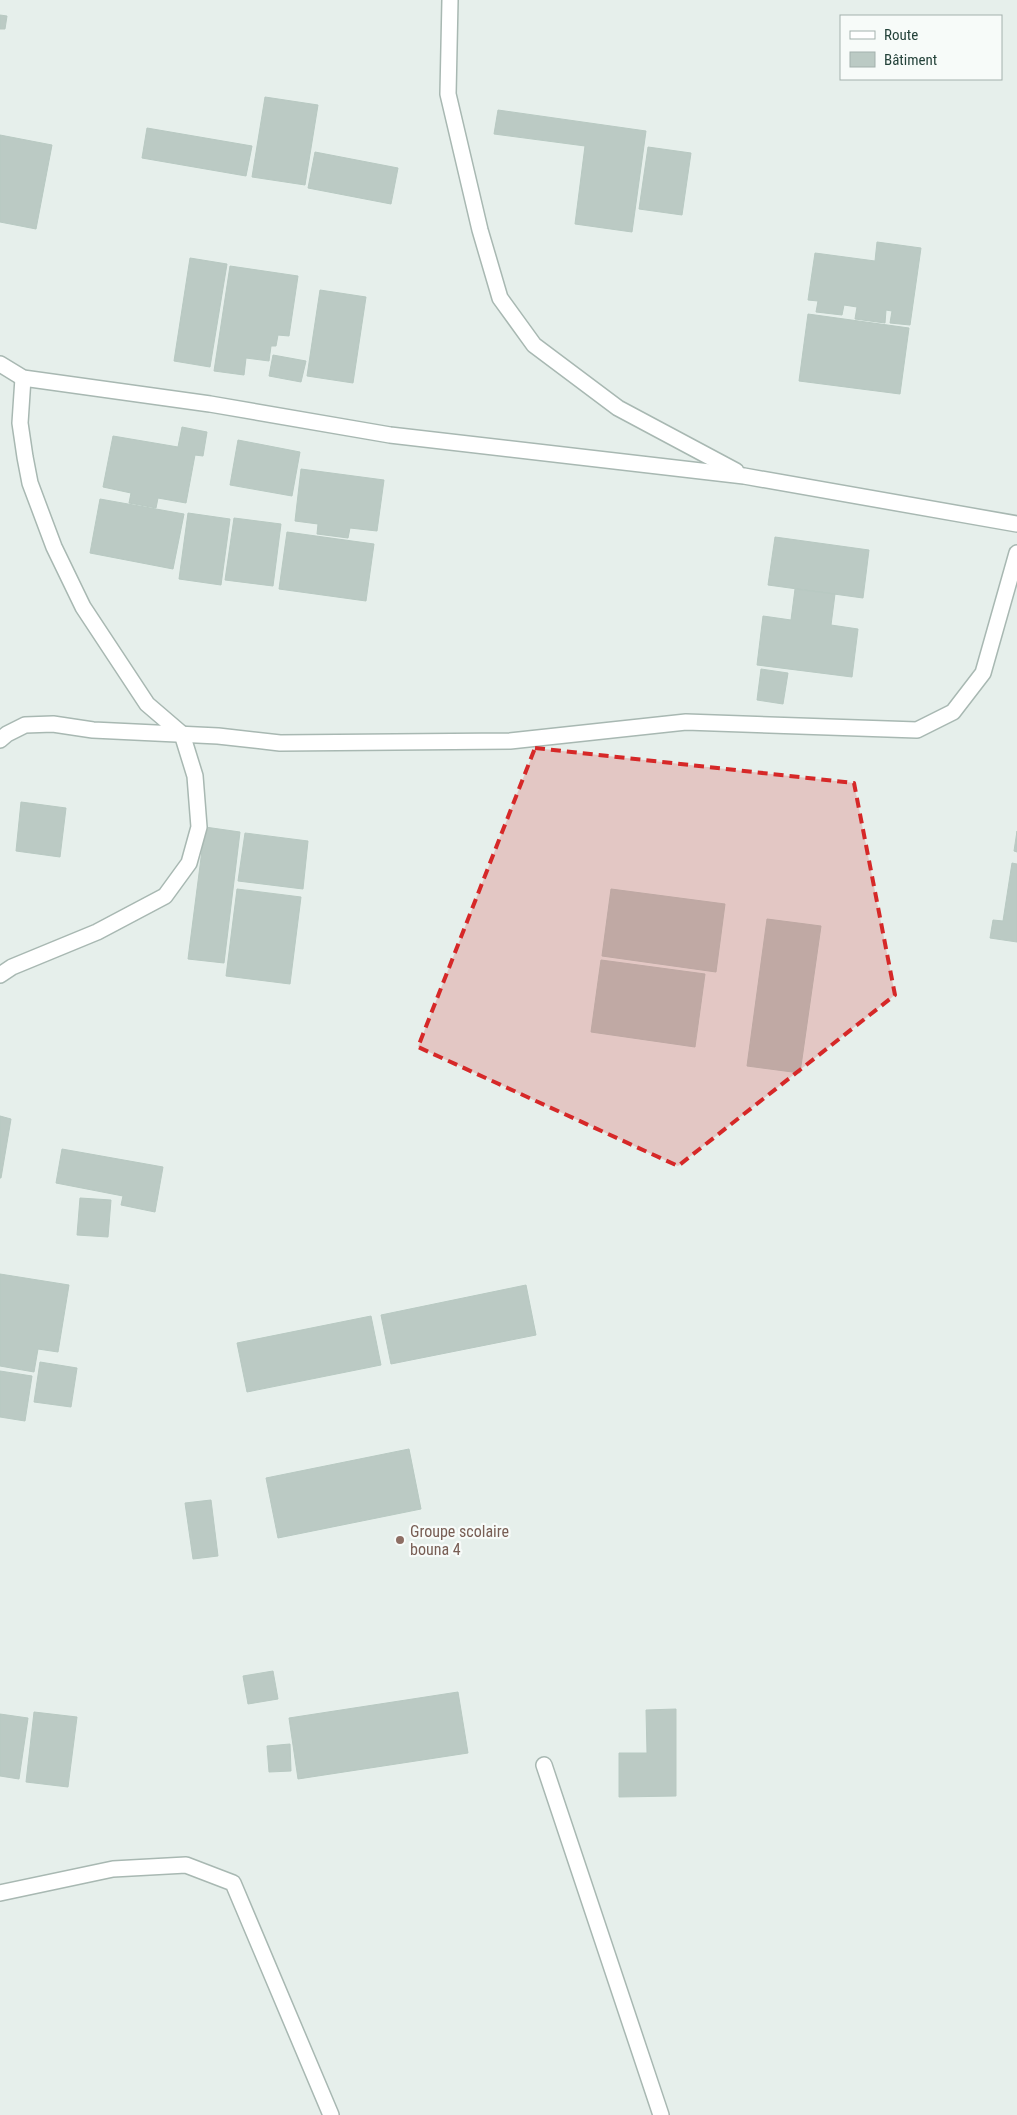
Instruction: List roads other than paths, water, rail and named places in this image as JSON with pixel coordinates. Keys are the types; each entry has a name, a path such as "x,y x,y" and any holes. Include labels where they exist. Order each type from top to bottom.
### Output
{"street":[{"path":"450,0 448,94 480,230 500,298 534,345 618,408 744,476"},
{"path":"0,364 22,378 210,404 390,434 744,476 1017,524"},
{"path":"0,975 12,967 97,932 165,896 189,863 199,827 195,776 182,734 147,704 83,607 54,547 30,483 25,457 20,423 22,378"},
{"path":"0,740 7,734 25,726 53,724 93,730 182,734 280,743 510,741 686,722 917,730 953,712 983,672 1017,553"},
{"path":"544,1765 660,2115"},
{"path":"0,1893 113,1869 186,1865 233,1883 331,2115"}],"place":[{"name":"Groupe scolaire bouna 4","path":"400,1540"}]}
